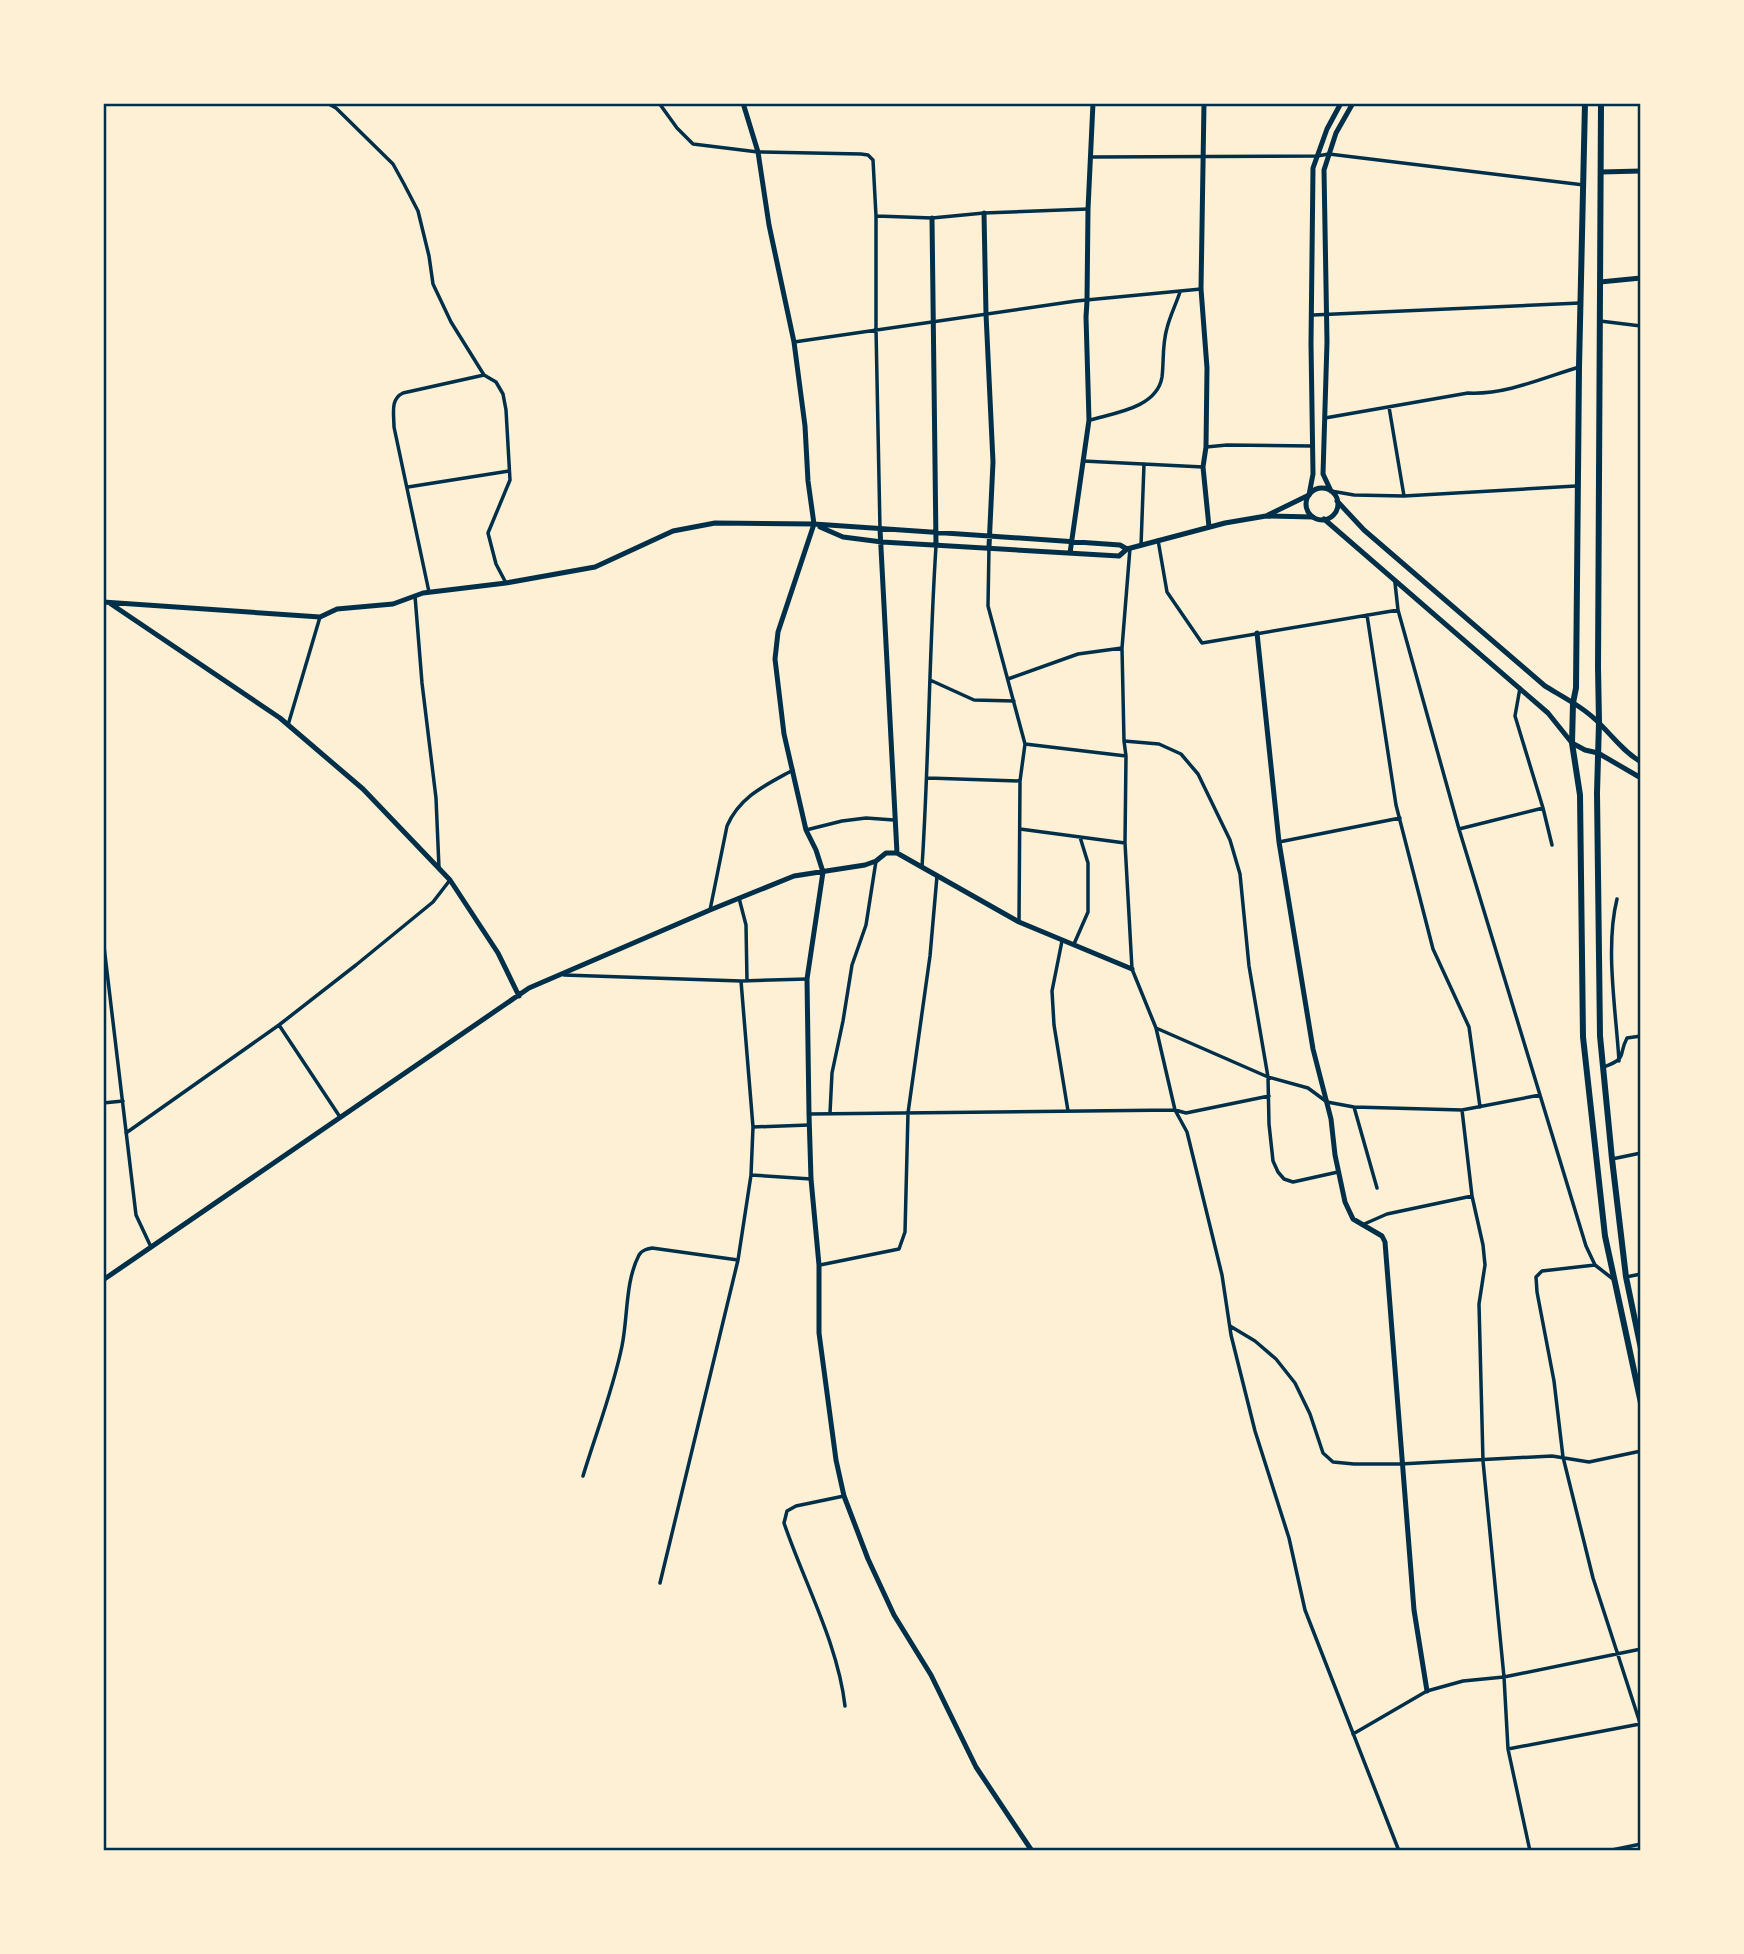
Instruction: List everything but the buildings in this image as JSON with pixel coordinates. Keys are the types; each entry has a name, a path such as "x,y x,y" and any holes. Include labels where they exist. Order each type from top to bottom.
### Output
{"highway":[{"path":"1585,103 1579,368 1577,688 1573,703 1572,743 1580,795 1583,1037 1605,1236 1641,1403"},
{"path":"1601,103 1597,793 1600,1036 1626,1277 1641,1349"}],"street":[{"path":"327,103 337,108 393,164 418,211 433,284 451,322 484,375 496,382 503,394 510,480 488,533 496,564 506,583"},
{"path":"659,103 677,128 693,144 758,152 868,155 873,160 880,529 897,853"},
{"path":"743,103 758,152 769,225 794,342 814,524 778,632 775,659 784,734 806,830 816,850 822,872 807,979 809,1125 819,1265 819,1333 836,1460 844,1496 868,1559 894,1615 931,1675 976,1767 1032,1851"},
{"path":"1070,553 1089,420 1086,317 1093,103"},
{"path":"1204,103 1201,289 1207,368 1206,447 1203,467 1209,527"},
{"path":"1312,517 1306,504 1312,474 1313,169 1327,129 1341,103"},
{"path":"1353,103 1336,133 1324,170 1327,316 1323,474 1337,501 1364,530 1545,686 1599,722 1613,739 1641,762"},
{"path":"1092,157 1329,154 1584,185"},
{"path":"1601,172 1641,170"},
{"path":"876,216 932,218 1088,209"},
{"path":"984,213 993,462 988,607 1025,744 1020,780 1019,922"},
{"path":"922,867 928,778 930,637 937,532 932,218"},
{"path":"1600,282 1641,278"},
{"path":"794,342 986,314 1201,289"},
{"path":"1089,420 1121,412 1146,401 1156,392 1161,378 1161,357 1167,327 1180,292"},
{"path":"1313,315 1580,303"},
{"path":"1600,321 1641,326"},
{"path":"1325,418 1468,393 1499,391 1579,368"},
{"path":"429,592 394,427 394,401 397,396 484,375"},
{"path":"1389,407 1404,496"},
{"path":"1206,447 1312,446"},
{"path":"1083,461 1203,467"},
{"path":"1141,546 1144,464"},
{"path":"407,487 509,471"},
{"path":"1266,516 1321,488 1354,495 1404,496 1578,485"},
{"path":"1324,520 1336,511 1337,501"},
{"path":"814,524 843,537 882,542 1119,556 1129,549 1158,540 1266,516 1312,517 1324,520 1548,713 1572,743 1598,753 1641,778"},
{"path":"106,602 320,617 337,609 393,604 429,592 506,583 595,567 673,531 715,523 814,524 1120,545 1129,549"},
{"path":"1158,540 1167,592 1202,643 1398,610"},
{"path":"1129,549 1122,648 1126,755 1125,844 1132,969 1156,1028 1175,1110 1187,1132 1222,1275 1230,1326 1255,1431 1289,1538 1305,1610 1399,1851"},
{"path":"1395,580 1398,610 1459,829 1586,1246 1595,1265 1614,1280"},
{"path":"415,596 436,798 439,868"},
{"path":"106,602 288,725 363,789 450,880 498,953 519,996"},
{"path":"1367,615 1400,818 1433,949 1469,1027 1480,1107"},
{"path":"288,725 320,617"},
{"path":"1257,633 1279,842 1313,1049 1332,1119 1338,1172 1345,1202 1353,1219 1382,1236 1385,1242 1414,1610 1427,1691"},
{"path":"1009,679 1078,654 1122,648"},
{"path":"930,680 974,700 1015,701"},
{"path":"1520,688 1515,716 1552,845"},
{"path":"1124,741 1159,744 1181,754 1198,774 1230,839 1240,874 1249,966 1268,1077 1273,1161 1278,1172 1284,1179 1293,1182 1338,1172"},
{"path":"1025,744 1126,755"},
{"path":"710,910 731,816 749,794 793,770"},
{"path":"928,778 1020,780"},
{"path":"1459,829 1543,808"},
{"path":"806,830 866,818 896,821"},
{"path":"1279,842 1400,818"},
{"path":"1019,829 1125,844"},
{"path":"1074,944 1088,912 1088,863 1080,837"},
{"path":"103,1280 529,988 794,876 865,865 886,853 897,853 1019,922 1132,969"},
{"path":"830,1114 832,1073 852,965 866,925 876,861"},
{"path":"819,1265 899,1249 905,1232 908,1112 930,956 937,876"},
{"path":"126,1133 279,1025 433,902 450,880"},
{"path":"660,1583 738,1260 751,1175 753,1126 744,981 746,925 739,898"},
{"path":"1617,899 1613,913 1611,944 1619,1061"},
{"path":"103,938 136,1214 151,1247"},
{"path":"1062,939 1052,991 1054,1025 1068,1111"},
{"path":"562,975 744,981 807,979"},
{"path":"279,1025 340,1118"},
{"path":"1156,1028 1268,1077 1308,1088 1327,1102 1354,1107 1462,1110 1540,1095"},
{"path":"1604,1067 1619,1061 1627,1038 1641,1036"},
{"path":"809,1114 1175,1110 1186,1113 1269,1096"},
{"path":"103,1103 122,1101"},
{"path":"1354,1107 1377,1188"},
{"path":"1462,1110 1472,1196 1485,1265 1479,1304 1483,1461 1504,1676 1508,1748 1530,1851"},
{"path":"753,1126 809,1125"},
{"path":"1612,1159 1641,1153"},
{"path":"751,1175 811,1179"},
{"path":"1361,1225 1387,1214 1472,1196"},
{"path":"583,1476 618,1364 631,1282 639,1254 652,1248 738,1260"},
{"path":"1508,1748 1641,1725 1593,1578 1563,1457 1537,1292 1536,1278 1542,1271 1595,1265"},
{"path":"1626,1277 1641,1274"},
{"path":"1230,1326 1255,1341 1276,1359 1295,1383 1310,1414 1323,1453 1333,1462 1404,1464 1552,1456 1589,1462 1641,1451"},
{"path":"844,1496 796,1506 787,1511 785,1523 822,1620 843,1688 845,1706"},
{"path":"1353,1734 1427,1691 1463,1681 1504,1676 1641,1649"},
{"path":"1607,1851 1641,1844"}]}
